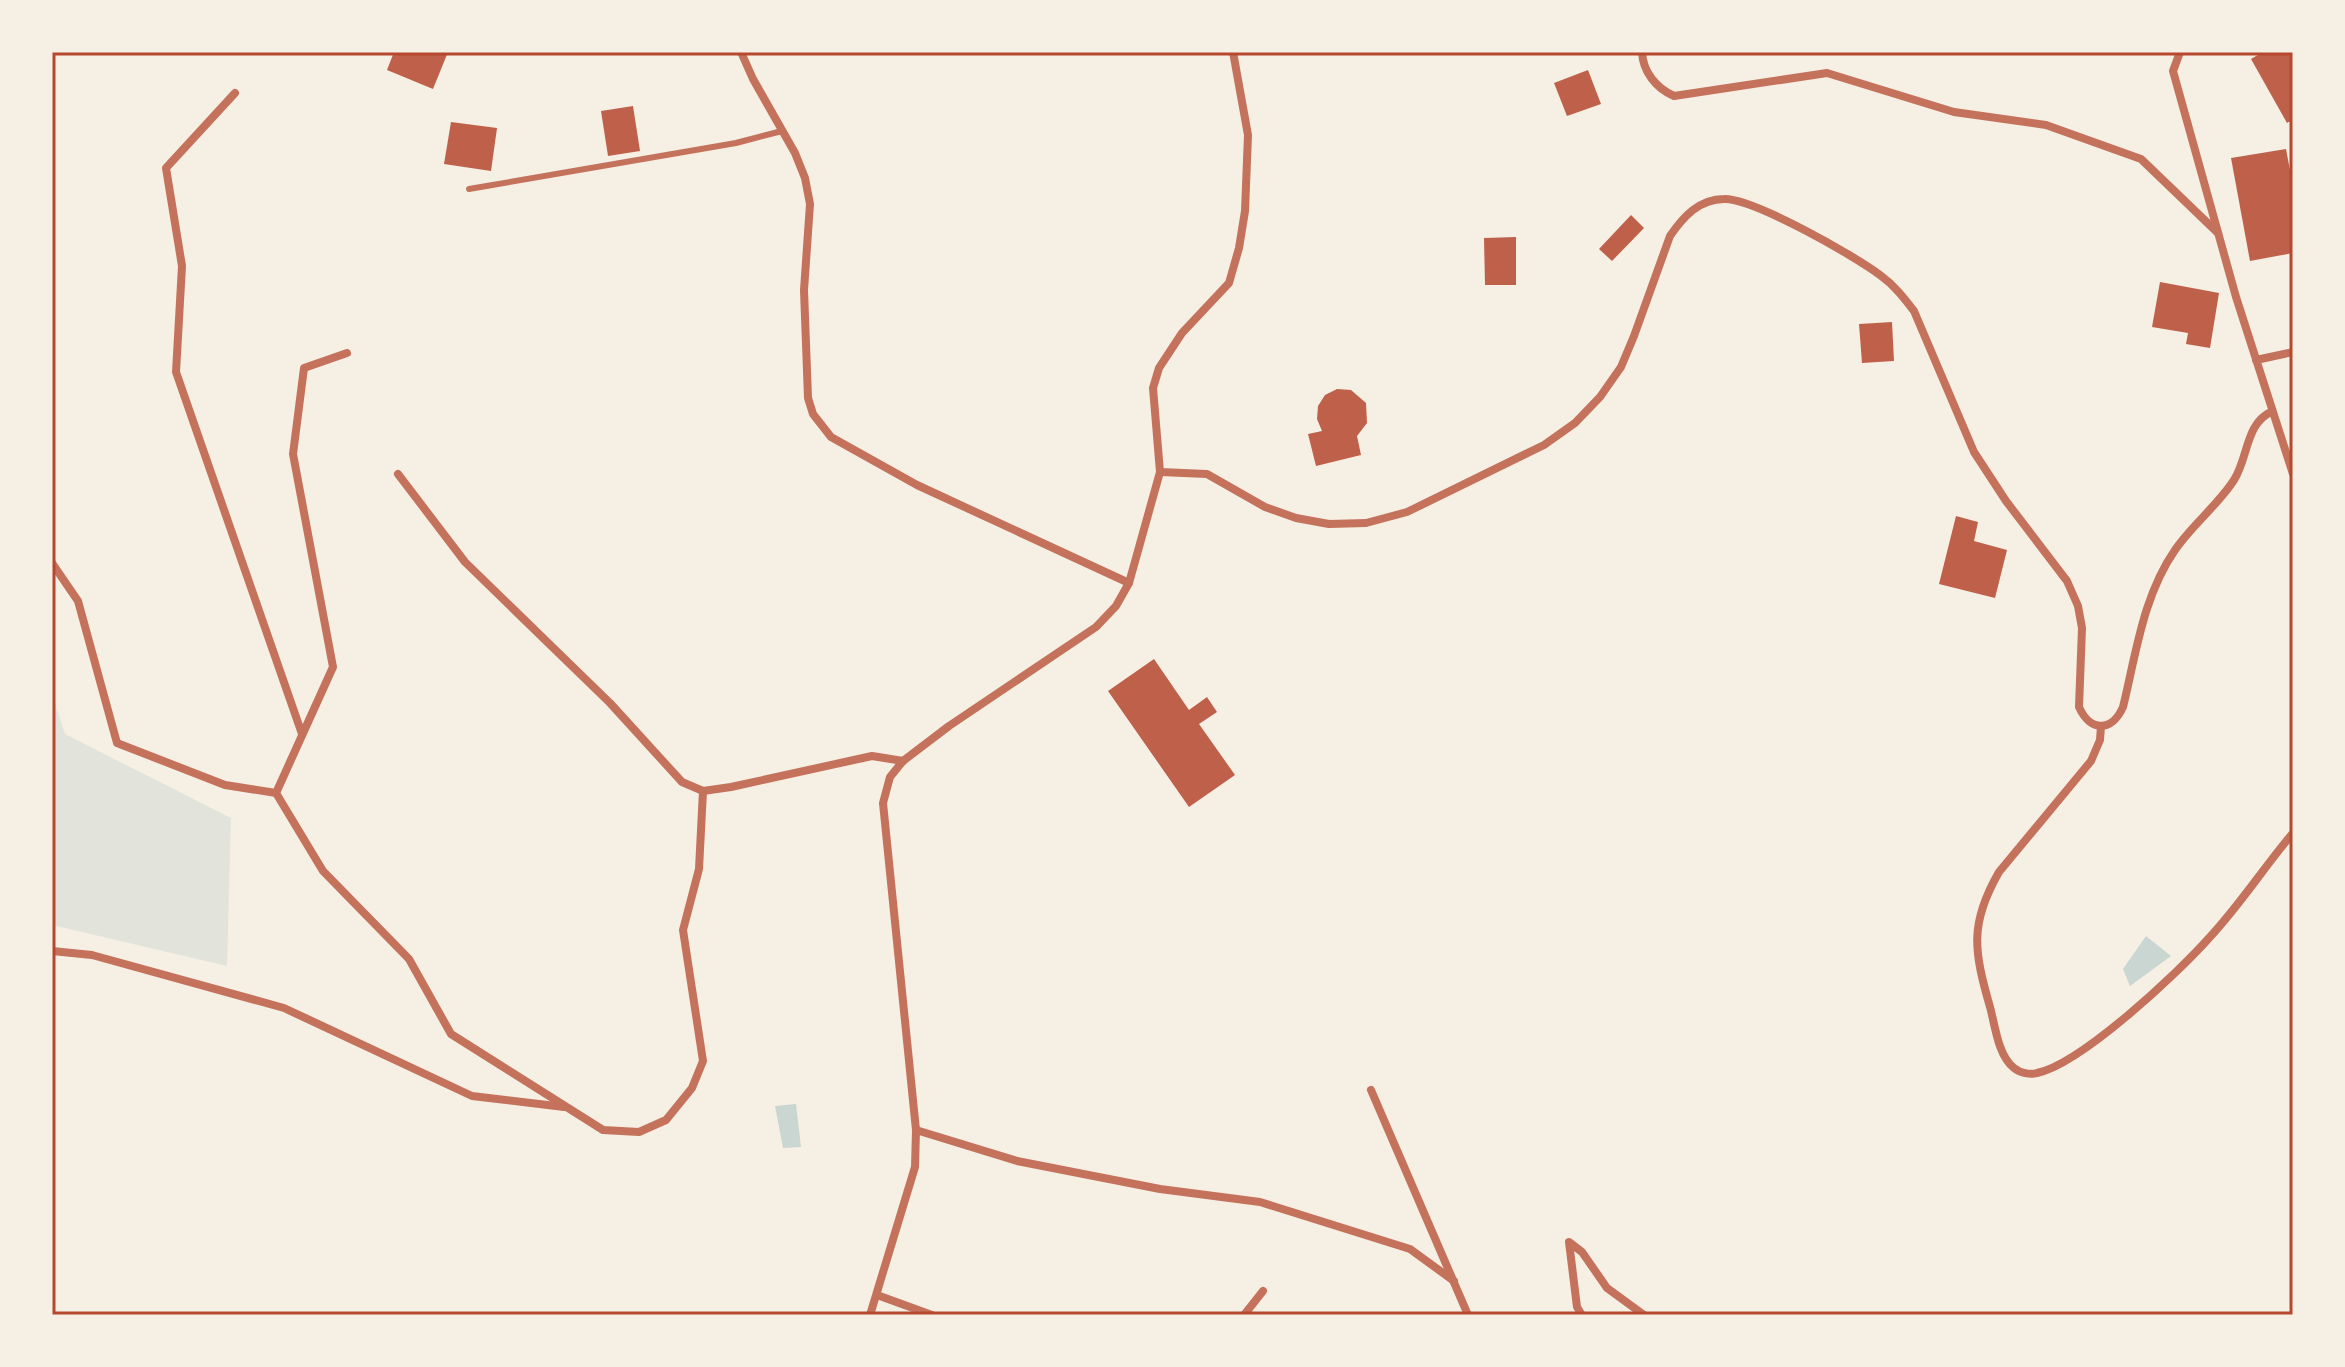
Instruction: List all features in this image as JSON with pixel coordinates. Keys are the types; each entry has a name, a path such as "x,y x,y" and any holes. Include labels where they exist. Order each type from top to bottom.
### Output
{"street":[{"path":"741,52 805,178 810,204 804,290 808,398 821,426 831,437 917,485 1129,583"},
{"path":"870,1315 915,1167 916,1130 883,803 890,777 903,761 949,726 1096,627 1116,606 1129,583 1160,472 1153,388 1159,368 1182,333 1229,283 1239,248 1245,211 1248,135 1233,52"},
{"path":"1642,52 1643,63 1659,89 1674,96 1827,73 1954,112 2046,125 2141,159 2218,233"},
{"path":"2180,52 2173,71 2271,412 2293,474"},
{"path":"235,93 166,168 182,266 176,372 302,734"},
{"path":"1160,472 1207,474 1265,507 1296,518 1329,524 1366,523 1421,506 1544,445 1600,397 1621,367 1670,236 1681,219 1693,209 1708,201 1726,198 1786,219 1880,274 1914,311 1974,452 2006,501 2067,581 2078,606 2082,628 2079,707 2084,718 2101,726 2119,717 2123,707 2145,612 2156,583 2175,550 2233,482 2243,465 2258,420 2271,412"},
{"path":"2256,360 2293,352"},
{"path":"276,793 333,667 293,454 304,368 347,353"},
{"path":"398,474 465,562 610,703 682,782 703,791 872,756 903,761"},
{"path":"52,563 78,601 117,743 225,785 276,793"},
{"path":"2101,726 2100,740 2091,761 1999,872 1980,914 1977,961 2002,1050 2015,1069 2037,1073 2075,1056 2148,996 2208,940 2293,833"},
{"path":"276,793 323,871 409,959 451,1034 603,1130 639,1132 666,1120 692,1088 703,1061 683,930 699,869 703,791"},
{"path":"52,951 92,955 284,1008 472,1096 569,1108"},
{"path":"1371,1090 1468,1315"},
{"path":"916,1130 1017,1161 1160,1189 1260,1202 1410,1249 1454,1281"},
{"path":"1582,1315 1577,1307 1569,1242 1582,1252 1607,1288 1644,1315"},
{"path":"1244,1315 1263,1291"},
{"path":"877,1295 932,1315"}],"lane":[{"path":"469,189 736,143 782,131"}],"shaded area":[{"path":"52,695 65,734 231,818 227,966 52,925"},
{"path":"2146,936 2171,956 2130,986 2123,969"},
{"path":"796,1104 801,1147 783,1148 775,1106"}],"building":[{"path":"394,52 448,52 433,89 387,70"},
{"path":"2263,52 2293,52 2293,120 2287,123 2251,59"},
{"path":"1588,70 1601,104 1567,116 1554,83"},
{"path":"633,106 640,151 608,156 601,111"},
{"path":"451,122 497,128 491,171 444,164"},
{"path":"2286,149 2293,186 2293,253 2250,261 2231,158"},
{"path":"1631,215 1644,228 1612,261 1599,249"},
{"path":"1516,237 1516,285 1485,285 1484,238"},
{"path":"2160,282 2219,293 2210,348 2186,344 2188,333 2152,327"},
{"path":"1892,322 1894,361 1862,363 1859,324"},
{"path":"1337,389 1351,390 1366,403 1367,423 1357,436 1361,455 1316,466 1308,434 1322,431 1317,419 1318,406 1325,395"},
{"path":"1956,516 1978,522 1974,541 2007,550 1995,598 1939,584"},
{"path":"1154,659 1189,710 1207,697 1217,712 1199,724 1235,775 1189,807 1108,691"}]}
